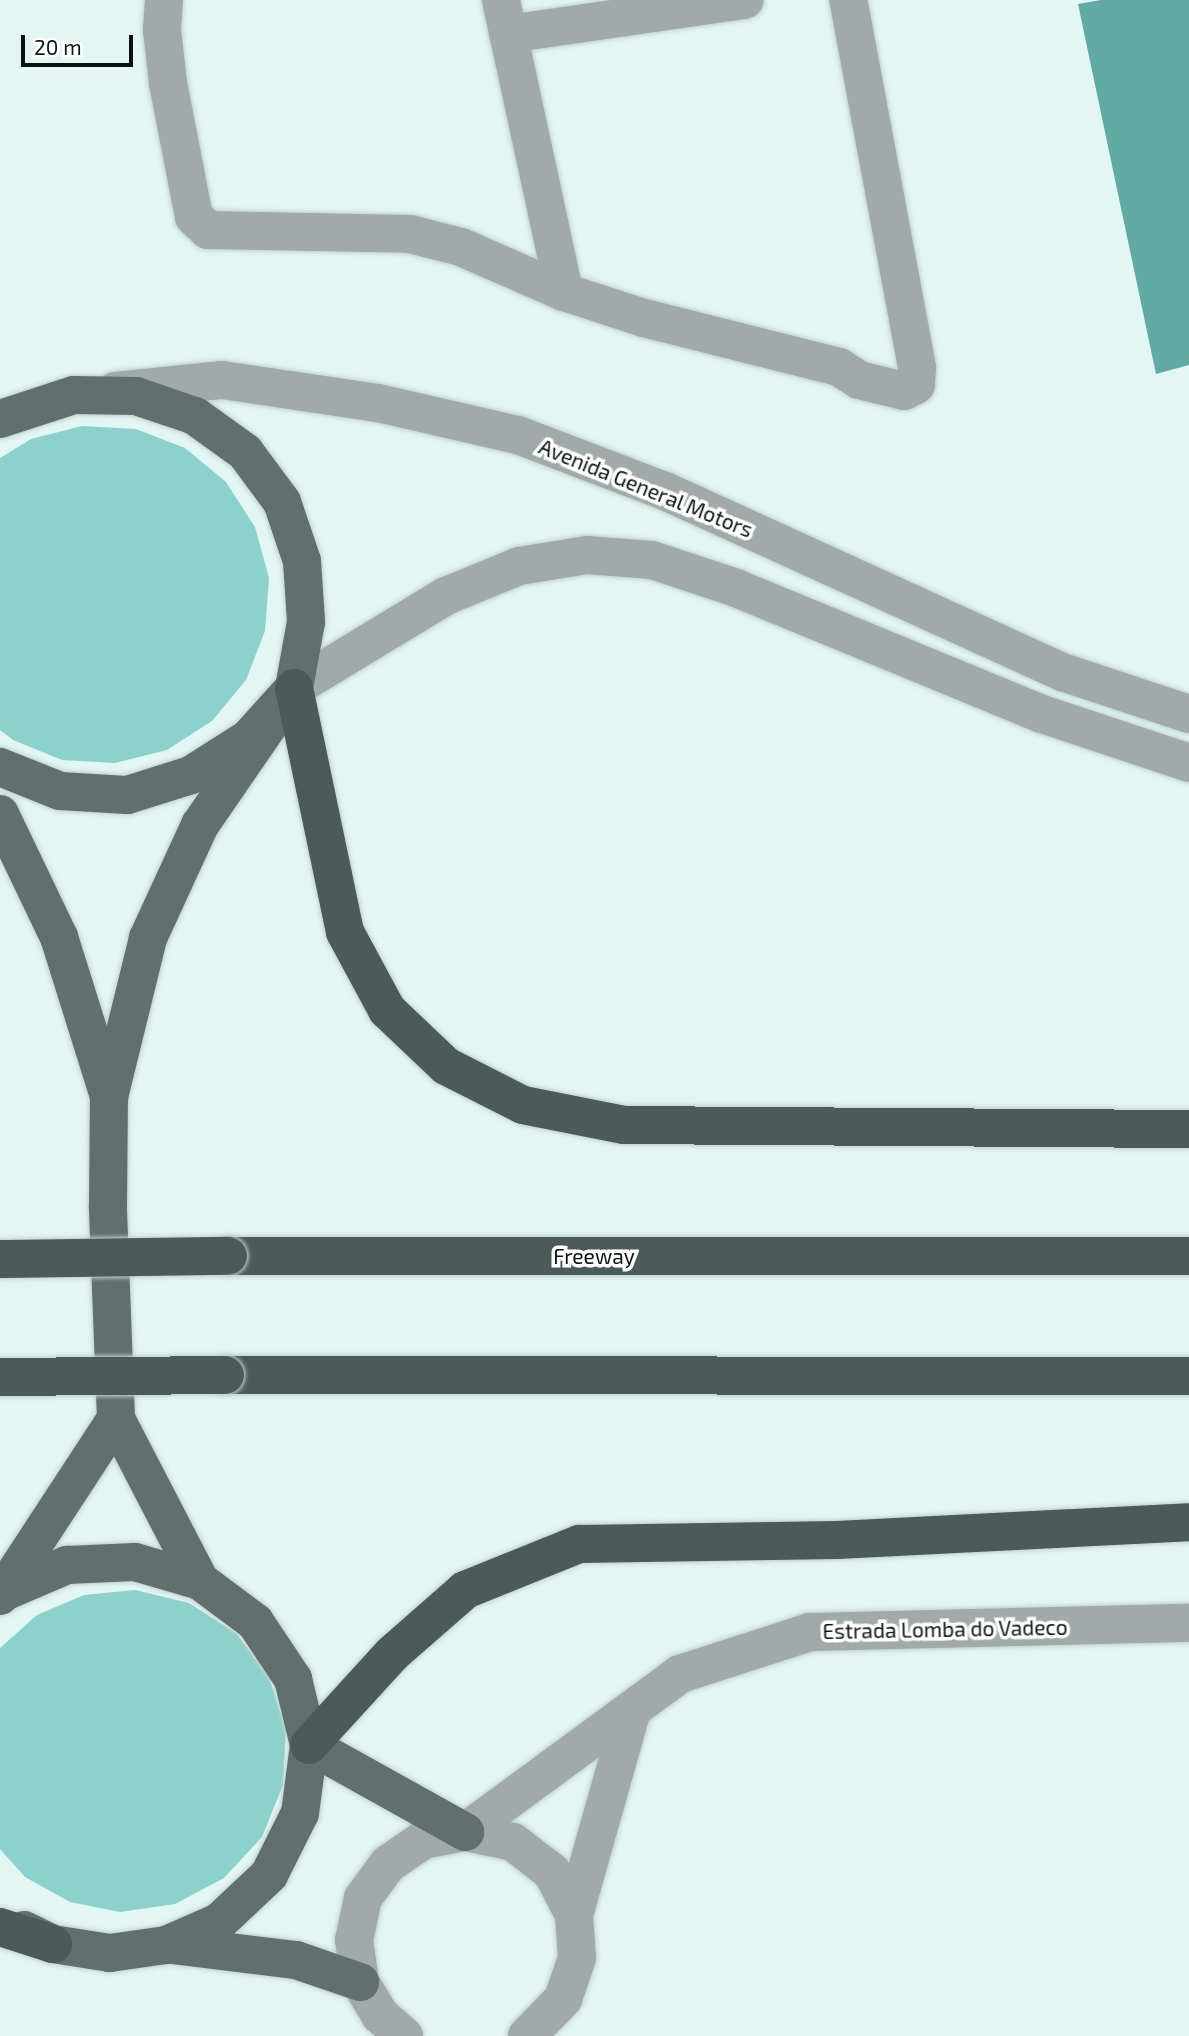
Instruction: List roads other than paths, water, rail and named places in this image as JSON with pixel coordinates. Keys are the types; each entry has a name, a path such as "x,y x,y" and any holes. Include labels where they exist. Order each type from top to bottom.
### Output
{"highway":[{"path":"293,688 345,932 387,1010 446,1066 523,1105 624,1125 1189,1129"},
{"name":"Freeway","path":"0,1259 228,1256 1189,1256"},
{"path":"0,1377 1189,1376"},
{"path":"309,1745 392,1654 465,1590 579,1544 837,1539 1189,1522"},
{"path":"0,1927 53,1944"}],"main road":[{"path":"0,419 74,395"},
{"path":"0,409 74,395 136,396 195,416 253,462 282,502 302,561 306,622 293,688 200,825 148,938 109,1097 108,1206 116,1419 200,1581"},
{"path":"0,767 60,791 127,794 191,775 248,738 293,688"},
{"path":"0,814 59,937 109,1097"},
{"path":"2,1594 116,1419"},
{"path":"2,1594 66,1566 135,1562 200,1581 255,1622 293,1679 309,1745 300,1813 269,1875 219,1922 166,1945"},
{"path":"309,1745 465,1832"},
{"path":"0,1918 53,1944 110,1953 166,1945 296,1960 360,1982"}],"street":[{"path":"164,0 162,30 168,83 194,217 208,230 410,233 461,247 564,292 739,345 839,367 871,383 904,391 916,385 917,367 848,0"},
{"path":"564,292 505,17 745,0"},
{"name":"Avenida General Motors","path":"74,395 222,380 378,403 517,435 665,492 1065,673 1189,715"},
{"path":"293,688 446,596 519,566 587,555 653,560 736,588 1042,713 1189,763"},
{"name":"Estrada Lomba do Vadeco","path":"465,1832 631,1713 680,1674 810,1632 1189,1623"},
{"path":"532,2034 563,1999 577,1958 574,1915 631,1713"},
{"path":"404,2036 380,2015 360,1982 354,1940 363,1898 387,1864 423,1840 465,1832 513,1842 552,1872 574,1915"}]}
